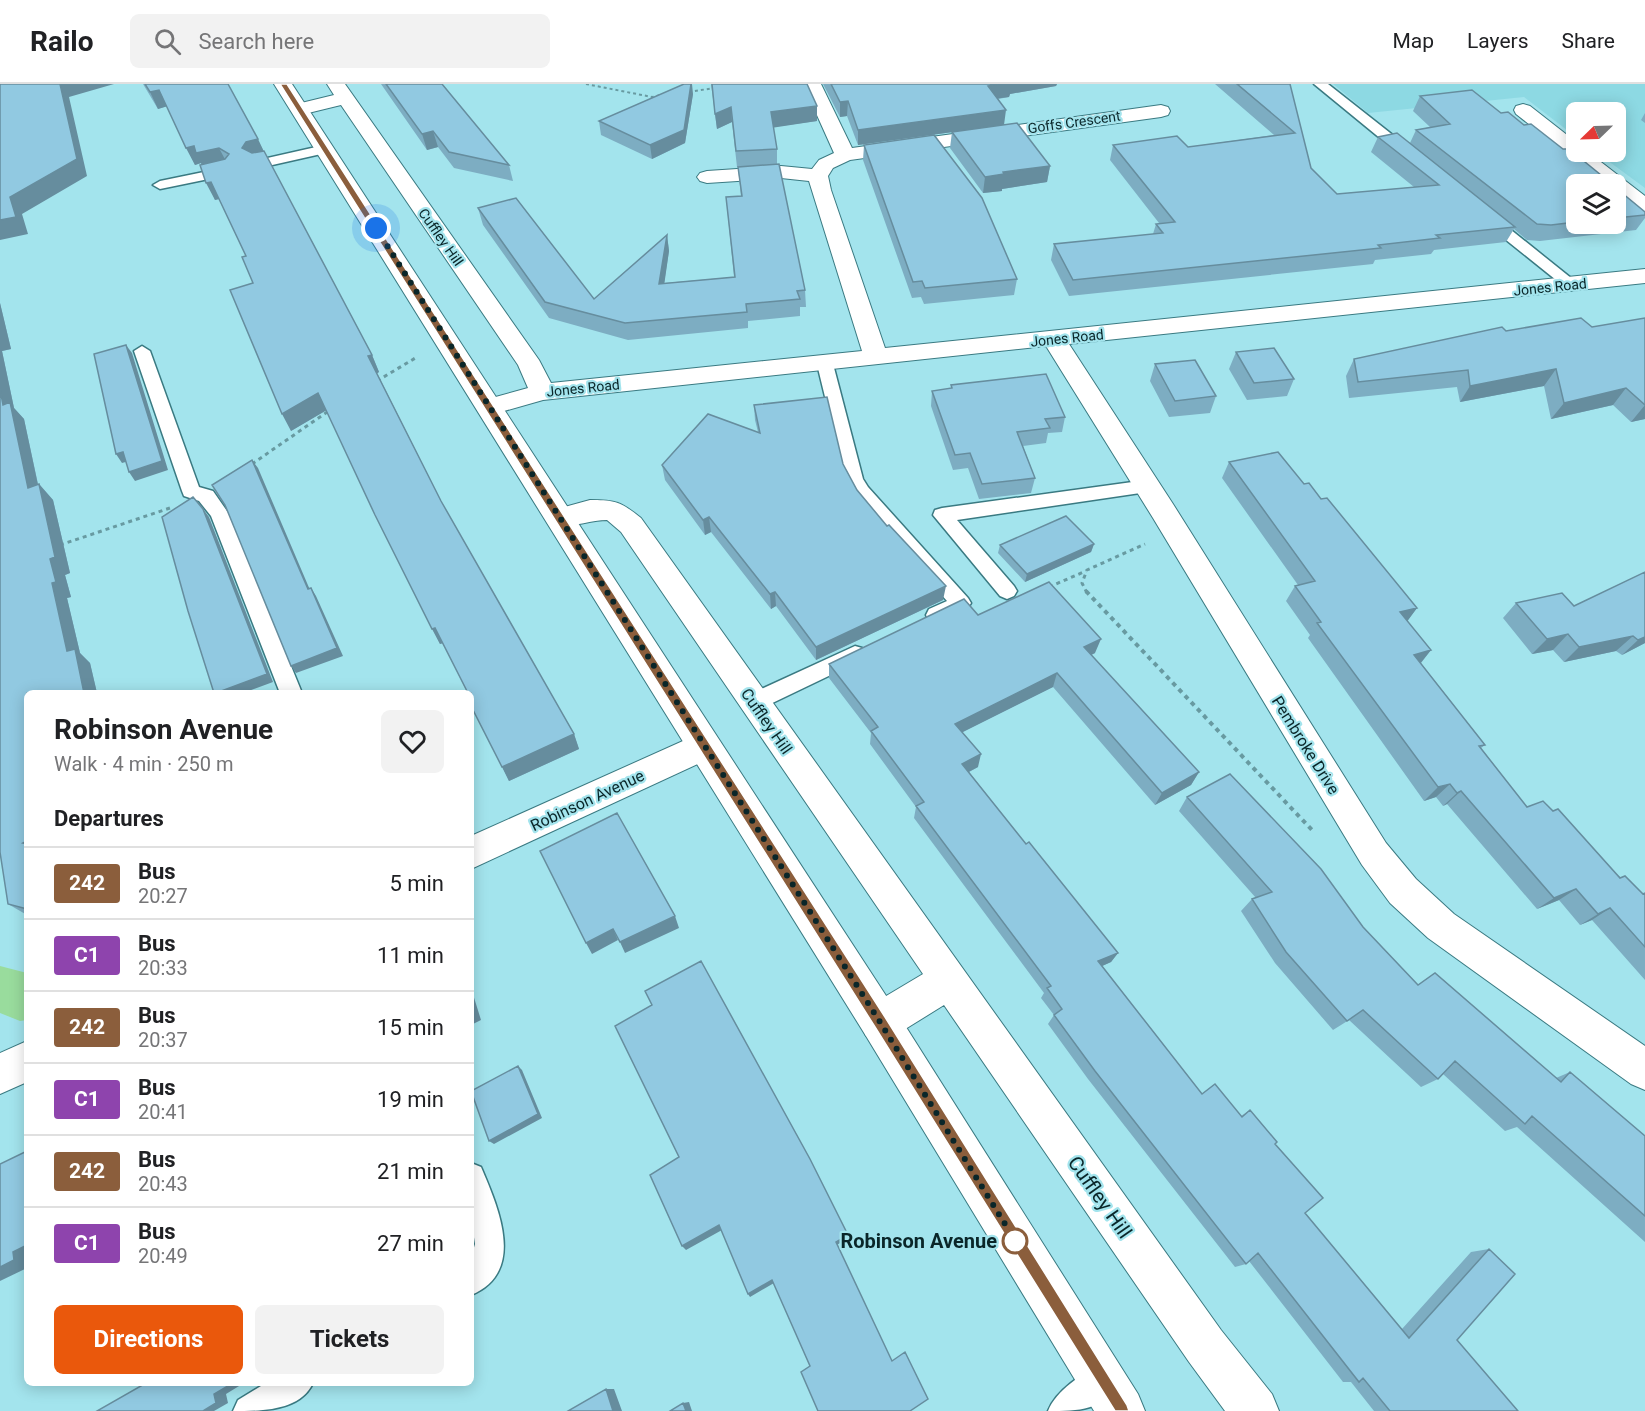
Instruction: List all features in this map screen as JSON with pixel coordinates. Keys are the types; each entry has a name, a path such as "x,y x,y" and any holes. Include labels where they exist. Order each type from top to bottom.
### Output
{"street":[{"path":"283,84 880,1022 1112,1396"},
{"path":"812,84 845,154"},
{"path":"300,109 341,91"},
{"name":"Cuffley Hill","path":"341,91 530,365 542,392"},
{"path":"1523,110 1645,207"},
{"name":"Goffs Crescent","path":"818,176 826,164 845,154 1161,111"},
{"path":"707,177 781,172 818,176 876,358"},
{"name":"Jones Road","path":"490,407 542,392 1054,340 1645,276"},
{"name":"Pembroke Drive","path":"1054,340 1134,489 1359,831 1403,891 1442,926 1482,957 1645,1070"},
{"name":"Cuffley Hill","path":"560,518 590,510 613,510 631,525 1205,1346 1255,1411"},
{"name":"Robinson Avenue","path":"474,852 703,746"},
{"path":"880,1022 949,980"},
{"path":"0,1074 24,1062"}],"lane":[{"path":"1320,84 1422,166"},
{"path":"935,141 946,158"},
{"path":"259,164 325,149"},
{"path":"160,185 228,171"},
{"path":"1478,210 1571,285"},
{"path":"142,351 191,491 206,496 220,514 290,690"},
{"path":"825,364 854,479 860,491 961,603 920,622"},
{"path":"1007,591 942,515 1134,489"},
{"path":"754,702 868,647"},
{"path":"474,1185 486,1216 490,1245 484,1266 474,1277"},
{"path":"249,1411 292,1386"},
{"path":"1064,1411 1112,1396"}],"path":[{"path":"586,84 652,97 663,95"},
{"path":"684,92 716,88"},
{"path":"1039,591 1147,543 1134,489"},
{"path":"1087,570 1082,584 1087,593 1324,843 1359,831"}],"shaded area":[{"path":"1333,84 1645,84 1645,188 1610,162 1626,162 1626,102 1566,102 1566,129 1524,97 1368,113"}],"green space":[{"path":"0,966 24,972 24,1020 0,1013"}],"building":[{"path":"0,84 60,84 77,159 10,197 16,217 0,220"},
{"path":"145,84 228,84 258,139 246,142 242,148 252,153 264,151 372,355 368,356 441,501 574,734 502,767 474,712 474,690 466,690 435,628 432,629 318,393 282,414 230,290 253,283 242,257 246,256 211,182 206,183 200,165 225,159 229,154 219,148 196,153 194,146 186,148 159,90 150,92"},
{"path":"386,84 442,84 509,165 449,152 433,131 422,134"},
{"path":"684,84 691,84 684,130 650,145 599,121"},
{"path":"712,84 807,84 817,106 771,112 777,149 736,151 731,107 715,114"},
{"path":"831,84 998,84 988,86 1006,110 858,130 848,101 840,102"},
{"path":"1237,84 1290,84 1311,168 1337,194 1439,185 1378,137 1397,133 1515,227 1436,235 1440,238 1378,245 1381,248 1073,280 1054,244 1163,233 1156,224 1175,222 1113,145 1177,136 1188,147 1295,133"},
{"path":"1472,90 1501,113 1508,112 1524,125 1531,124 1566,149 1566,162 1585,162 1600,174 1566,174 1566,223 1537,224 1416,130 1450,124 1420,96"},
{"path":"1017,123 1050,166 1003,172 1004,174 985,177 952,132"},
{"path":"934,135 982,198 1017,279 925,288 922,281 913,282 864,145"},
{"path":"779,164 805,290 797,291 800,299 746,304 747,312 625,323 545,302 478,208 516,198 594,299 667,235 659,284 735,277 726,197 742,196 738,167"},
{"path":"1626,196 1645,212 1645,215 1626,217"},
{"path":"1581,318 1592,327 1645,318 1645,405 1626,388 1564,403 1556,369 1470,386 1468,370 1358,382 1354,359 1502,327 1506,331"},
{"path":"126,345 162,461 129,472 123,452 116,454 94,354"},
{"path":"1274,348 1294,379 1254,383 1236,352"},
{"path":"1195,360 1216,396 1175,401 1155,364"},
{"path":"1046,374 1065,417 1045,419 1050,428 1017,432 1035,478 982,484 970,453 955,455 932,391 952,388 951,385"},
{"path":"0,389 3,405 10,402 28,488 39,484 55,557 50,559 56,582 52,583 67,651 75,649 83,690 24,690 24,908 8,904 0,852"},
{"path":"827,397 843,464 857,490 887,526 889,525 946,586 816,647 775,592 770,594 709,517 703,520 662,465 708,414 760,433 754,405"},
{"path":"1278,452 1304,484 1309,483 1321,499 1327,498 1417,608 1400,612 1431,650 1414,655 1485,745 1479,746 1527,807 1543,801 1553,811 1558,809 1620,878 1625,876 1643,894 1645,893 1645,947 1610,908 1598,914 1576,889 1554,898 1461,791 1457,793 1450,784 1438,787 1317,623 1321,622 1295,586 1315,581 1229,462"},
{"path":"252,460 308,589 311,588 337,648 291,666 225,505 212,485"},
{"path":"193,497 203,509 267,674 224,690 213,690 162,517"},
{"path":"1066,516 1094,544 1027,574 1000,545"},
{"path":"1645,572 1645,637 1638,640 1633,636 1579,647 1568,634 1547,639 1516,603 1562,593 1574,606"},
{"path":"1049,582 1101,639 1084,647 1199,772 1162,793 1057,673 955,724 981,754 962,764 1026,844 1029,842 1118,953 1098,961 1202,1094 1215,1084 1242,1117 1250,1110 1277,1142 1275,1144 1323,1198 1305,1213 1409,1338 1489,1249 1515,1274 1457,1340 1518,1411 1390,1411 1363,1378 1359,1382 1258,1253 1246,1264 1054,1015 1062,1009 1047,988 1051,986 916,806 924,802 871,731 878,727 829,664 964,599 978,615"},
{"path":"1230,774 1321,869 1363,927 1418,985 1435,973 1561,1082 1570,1072 1645,1136 1645,1216 1532,1116 1525,1124 1455,1061 1438,1079 1363,1010 1347,1021 1286,952 1252,899 1272,892 1187,797"},
{"path":"617,813 675,916 620,942 613,929 586,943 540,851"},
{"path":"701,961 810,1159 848,1235 836,1242 892,1361 905,1352 928,1399 910,1411 818,1411 801,1372 810,1366 772,1280 748,1294 719,1225 682,1246 650,1175 679,1157 615,1026 652,1005 645,991"},
{"path":"518,1066 538,1114 489,1141 474,1099 474,1089"},
{"path":"24,1152 24,1246 13,1252 14,1260 0,1267 0,1164"},
{"path":"141,1386 228,1386 214,1394 216,1403 203,1411 97,1411"},
{"path":"606,1389 613,1411 568,1411"},
{"path":"683,1403 686,1411 670,1411"}],"bus line":[{"name":"242","path":"283,84 880,1022 1121,1411"}],"place":[{"name":"Robinson Avenue","path":"1015,1241"}],"route":[{"path":"376,228 880,1022 1018,1245 1015,1241"}]}
